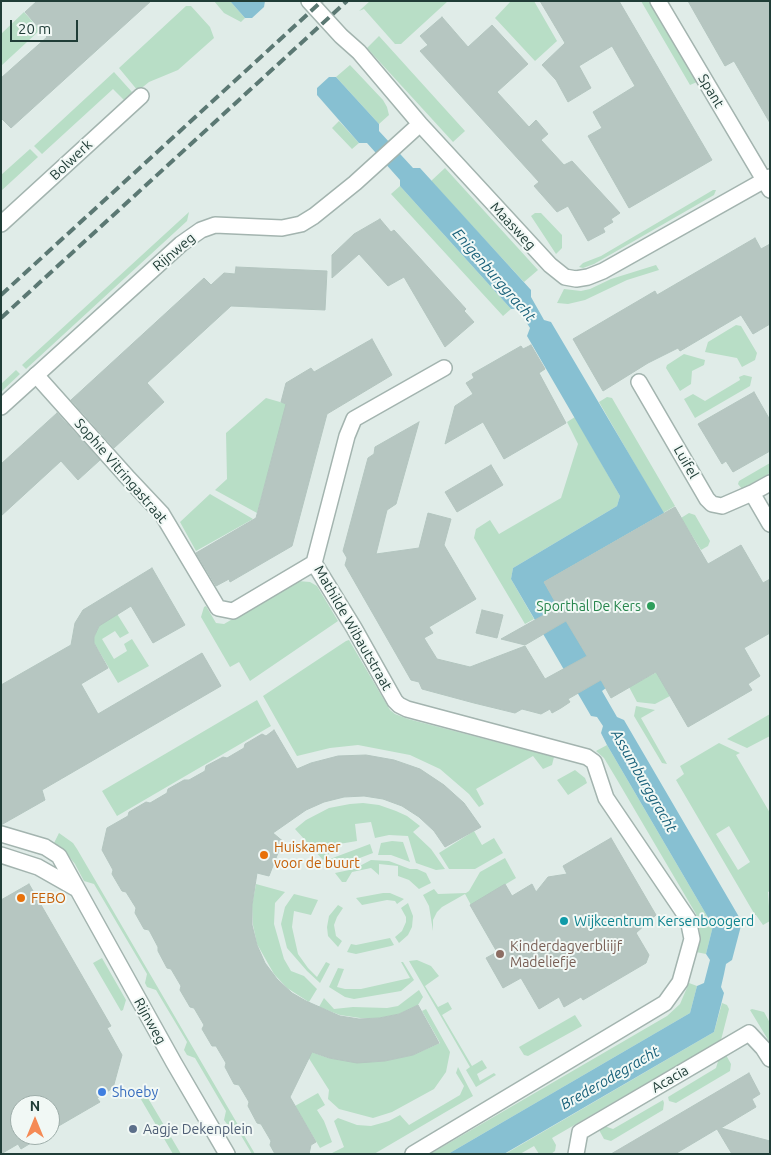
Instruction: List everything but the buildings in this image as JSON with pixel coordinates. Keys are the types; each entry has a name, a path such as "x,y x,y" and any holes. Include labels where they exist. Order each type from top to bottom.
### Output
{"street":[{"name":"Maasweg","path":"309,1 341,36 359,52 420,124 550,265 565,277 576,279 603,271 768,183"},
{"name":"Spant","path":"658,1 768,183"},
{"name":"Bolwerk","path":"1,224 141,96"},
{"name":"Rijnweg","path":"1,408 181,244 201,230 215,225 282,228 301,224 314,216 376,164 399,141 420,124"},
{"name":"Mathilde Wibautstraat","path":"413,1154 665,1003 680,982 692,939 688,919 606,798 594,762 587,757 407,709 399,705 314,563 347,436 354,419 444,368"},
{"name":"Sophie Vitringastraat","path":"36,375 162,514 218,608 233,610 314,563"},
{"name":"Luifel","path":"639,382 707,499 712,504 722,506 770,483"},
{"path":"752,493 770,524"},
{"name":"Rijnweg","path":"1,834 46,847 58,856 227,1154"},
{"path":"1,855 38,867 75,888"},
{"name":"Acacia","path":"575,1153 580,1132 749,1033 763,1048 770,1060"}],"green space":[{"path":"214,1 230,1 245,18 241,22 224,13"},
{"path":"370,1 448,1 401,44 395,44 364,9 359,11"},
{"path":"511,1 534,1 557,41 535,61 495,18"},
{"path":"641,1 649,1 697,82 690,85"},
{"path":"186,6 191,6 210,27 214,38 178,70 149,82 138,91 119,68"},
{"path":"24,12 40,30 1,66 1,34"},
{"path":"379,36 465,131 453,142 367,48"},
{"path":"350,65 383,100 387,107 389,115 379,124 336,77"},
{"path":"114,72 132,92 124,100 113,89 42,154 34,146"},
{"path":"339,121 359,143 352,149 332,128"},
{"path":"30,149 38,157 1,191 1,175"},
{"path":"445,168 538,270 524,282 431,181"},
{"path":"400,186 511,309 503,316 391,194"},
{"path":"716,190 714,195 594,264 583,268 579,267 583,263 601,256"},
{"path":"189,212 187,221 26,369 22,365"},
{"path":"535,213 541,213 562,235 562,248 556,254 531,216"},
{"path":"656,265 659,270 627,280 585,300 568,304 557,303 564,289 581,291 590,289 611,279"},
{"path":"736,325 741,326 757,353 755,360 742,367 737,358 705,352 708,342"},
{"path":"684,354 705,360 704,365 692,371 691,384 680,391 666,368 667,365"},
{"path":"16,370 20,374 1,392 1,384"},
{"path":"744,375 752,377 750,386 695,418 684,399 693,394 705,401 740,380 739,377"},
{"path":"607,397 612,398 675,506 663,513 599,402"},
{"path":"266,398 287,404 257,513 215,490 227,479 226,433"},
{"path":"575,417 620,496 617,506 513,568 511,579 534,619 525,624 474,538 476,529 490,520 499,534 561,498 578,444 567,422"},
{"path":"770,463 770,473 742,489 738,484 739,481"},
{"path":"210,494 253,519 196,551 180,522"},
{"path":"689,513 695,515 710,541 708,546 701,550 681,518"},
{"path":"298,581 310,582 317,586 338,621 250,681 239,662 230,667 201,617 204,607 206,606 216,623 224,624"},
{"path":"114,609 129,633 120,638 115,631 102,639 114,659 127,651 124,644 132,639 149,666 118,683 94,643 94,637 99,625"},
{"path":"349,640 390,710 395,714 554,757 552,765 543,769 533,756 476,789 484,804 479,807 469,794 440,769 410,755 358,745 330,748 297,756 263,696"},
{"path":"657,672 670,696 655,704 637,702 629,687"},
{"path":"257,700 271,726 117,816 102,791"},
{"path":"636,706 655,710 641,718 667,764 662,763 634,716"},
{"path":"770,714 770,736 747,748 727,739"},
{"path":"719,743 740,753 736,755 770,813 770,891 768,892 770,921 763,925 755,915 676,780 684,774 680,766","holes":["729,826 750,862 738,870 716,834"]},
{"path":"607,745 713,926 706,954 696,952 700,933 696,914 604,758 596,751"},
{"path":"575,770 585,778 587,783 568,795 557,780"},
{"path":"363,803 379,805 396,811 407,816 420,826 413,832 431,849 445,869 436,870 416,863 408,836 389,835 375,838 371,822 355,824 357,841 339,844 323,860 295,829 306,820 329,808"},
{"path":"474,831 482,845 494,838 503,853 475,869 449,869 439,853"},
{"path":"59,833 73,843 77,849 255,1154 252,1154 236,1127 227,1124 224,1120 226,1111 195,1058 187,1055 184,1050 187,1042 156,990 147,987 145,983 147,974 94,884 84,881 75,864 62,848 54,843"},
{"path":"403,842 410,862 391,855 378,855 381,843"},
{"path":"370,844 373,853 333,868 330,859"},
{"path":"505,858 516,878 471,905 465,894 442,907 433,920 433,931 429,906 423,895 434,889 438,894 466,893 480,872"},
{"path":"371,860 389,861 410,869 417,869 426,873 431,883 419,889 409,880 398,876 398,866 379,864 379,875 371,868 352,872 346,882 342,882 335,873 354,869"},
{"path":"256,884 285,892 275,903 274,924 284,959 291,971 304,976 317,989 309,1002 287,988 274,974 257,944 253,925 252,905"},
{"path":"390,893 404,899 397,904 395,901 387,900 362,905 356,898"},
{"path":"294,894 318,900 311,915 294,911 292,927 298,954 317,977 326,962 330,964 320,983 287,948 281,924 285,907"},
{"path":"408,903 413,916 412,927 408,935 399,943 395,937 402,931 406,922 406,917 401,908"},
{"path":"338,905 343,908 334,925 336,936 342,941 338,947 328,936 327,927 329,916"},
{"path":"390,938 394,945 356,954 347,952 351,944 356,945"},
{"path":"102,958 126,1000 121,1011 93,963"},
{"path":"417,960 431,966 439,976 425,986 438,1007 448,1002 452,1009 442,1015 472,1066 482,1060 487,1068 477,1074 480,1081 494,1073 496,1075 476,1087 466,1070 470,1067 409,961"},
{"path":"401,962 403,962 414,980 401,991 354,999 345,997 329,987 338,968 344,969 337,987 345,989 361,989 410,978"},
{"path":"689,983 697,986 690,1013 448,1154 430,1154 667,1016 680,1004"},
{"path":"419,990 423,997 418,1005 399,1014 379,1018 340,1015 319,1007 324,998 334,1009 353,1007 387,1008 398,1006"},
{"path":"722,1003 727,1005 729,1009 721,1040 552,1138 556,1145 555,1151 551,1154 539,1154 534,1146 520,1154 505,1154 714,1032"},
{"path":"426,1009 450,1052 446,1072 434,1089 392,1112 373,1118 339,1109 328,1099 329,1090 303,1049 328,1058 356,1062 385,1061 413,1055 440,1043 422,1011"},
{"path":"750,1010 764,1012 770,1023 770,1043"},
{"path":"575,1015 582,1026 528,1056 524,1055 519,1047"},
{"path":"726,1055 731,1064 730,1071 676,1103 669,1101 668,1097 716,1068 719,1058"},
{"path":"458,1067 473,1096 374,1154 330,1154 344,1147 334,1121 338,1118 357,1125 371,1126 389,1121 400,1115 409,1125 460,1095 464,1086 456,1073"},
{"path":"145,1093 181,1154 173,1154 139,1096"},
{"path":"318,1093 325,1105 317,1110 324,1121 332,1142 320,1148 295,1106"},
{"path":"663,1100 663,1110 611,1141 604,1139 599,1130 604,1126 613,1129"}],"water":[{"path":"230,1 265,1 264,7 252,18 245,18"},
{"path":"329,77 336,77 379,124 379,131 413,168 420,168 531,290 531,297 544,320 551,322 664,513 544,582 606,688 602,691 617,717 624,720 742,922 732,960 726,964 721,987 724,993 714,1032 504,1154 448,1154 690,1013 697,986 704,983 710,960 706,954 713,926 607,745 601,733 603,726 597,717 591,716 511,579 513,568 617,506 620,496 527,336 530,328 518,309 511,309 400,186 400,180 367,143 359,143 317,95 317,88"}],"railway":[{"path":"1,295 322,1"},
{"path":"1,318 347,1"}],"place":[{"name":"Sporthal De Kers","path":"651,606"},
{"name":"Huiskamer voor de buurt","path":"264,855"},
{"name":"FEBO","path":"21,898"},
{"name":"Wijkcentrum Kersenboogerd","path":"564,921"},
{"name":"Kinderdagverbliijf Madeliefje","path":"500,954"},
{"name":"Shoeby","path":"102,1092"},
{"name":"Aagje Dekenplein","path":"133,1129"}],"water label":[{"name":"Enigenburggracht","path":"494,275"},
{"name":"Assumburggracht","path":"644,781"},
{"name":"Brederodegracht","path":"610,1078"}]}
